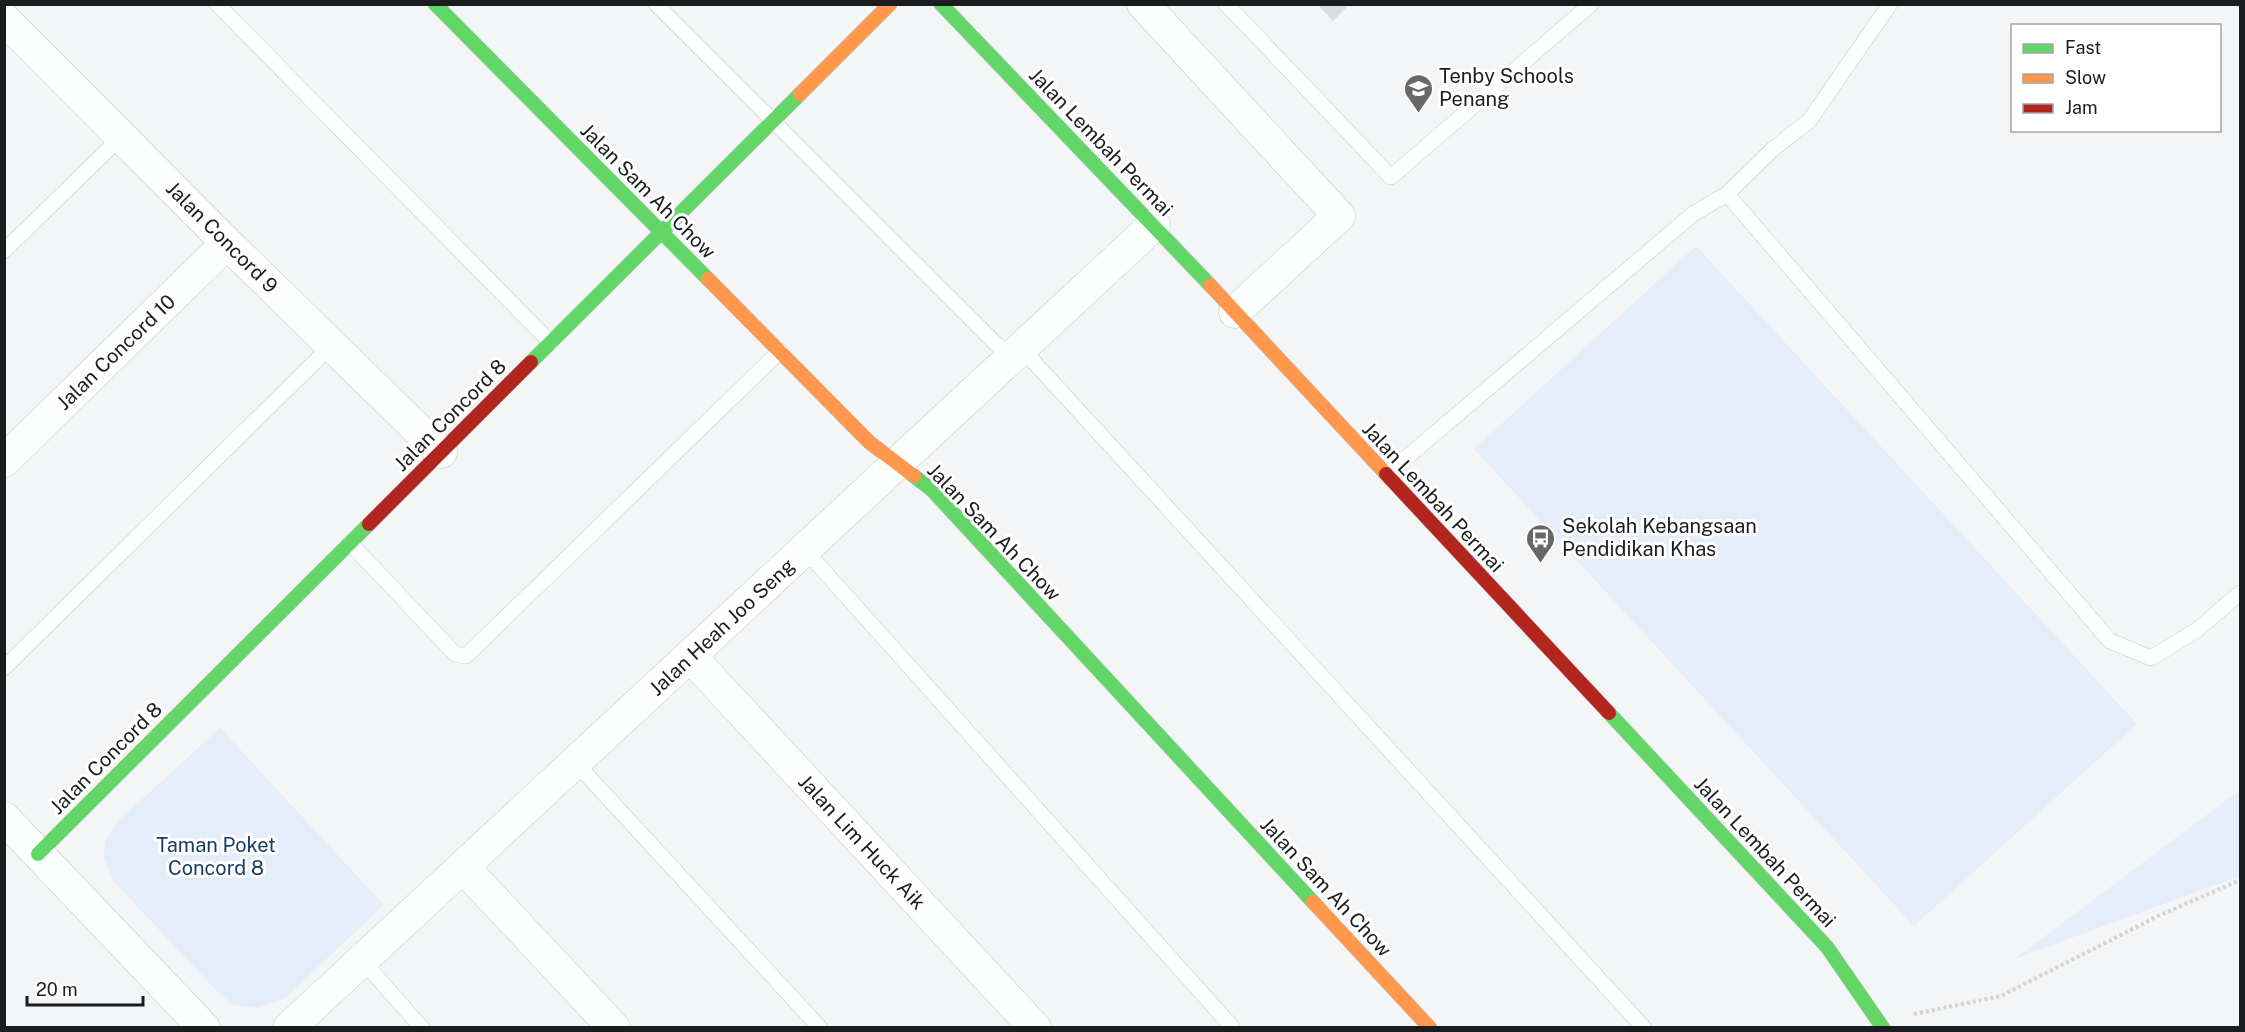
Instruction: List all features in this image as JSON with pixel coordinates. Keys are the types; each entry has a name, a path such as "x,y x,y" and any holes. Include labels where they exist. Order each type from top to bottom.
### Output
{"street":[{"name":"Jalan Sam Ah Chow","path":"435,4 869,442 932,490 1430,1028"},
{"name":"Jalan Concord 8","path":"38,854 890,4"},
{"name":"Jalan Lembah Permai","path":"941,4 1154,225 1827,947 1880,1024"},
{"path":"1143,4 1340,216 1235,312"},
{"name":"Jalan Concord 9","path":"7,26 441,452"},
{"name":"Jalan Heah Joo Seng","path":"289,1028 1154,225"},
{"name":"Jalan Concord 10","path":"4,461 227,243"},
{"name":"Jalan Lim Huck Aik","path":"690,656 1035,1028"},
{"path":"4,818 204,1028"},
{"path":"463,867 614,1028"}],"lane":[{"path":"217,4 551,343"},
{"path":"656,4 772,122 1016,354 1644,1028"},
{"path":"1226,4 1391,177 1591,4"},
{"path":"1386,475 1693,214 1727,194 1773,149 1809,121 1890,4"},
{"path":"4,251 121,137"},
{"path":"1727,194 2110,641 2151,658 2197,630 2241,593"},
{"path":"4,668 332,345"},
{"path":"350,543 455,654 465,656 780,351"},
{"path":"805,550 1233,1028"},
{"path":"575,762 820,1028"},
{"path":"362,960 422,1028"}],"path":[{"path":"1880,1024 2001,996 2158,916 2241,880"}],"green space":[{"path":"1696,246 2137,724 1914,926 1474,449"},
{"name":"Taman Poket Concord 8","path":"220,728 384,905 285,998 258,1008 234,1005 215,989 115,883 104,859 105,842 117,822"},
{"path":"2240,790 2240,876 2016,958"}],"building":[{"path":"1317,4 1350,4 1333,21"}],"traffic: fast":[{"path":"435,4 708,279"},
{"path":"941,4 1210,285"},
{"path":"531,362 800,94"},
{"path":"914,476 932,490 1313,902"},
{"path":"38,854 369,524"},
{"path":"1609,713 1827,947 1883,1028"}],"traffic: slow":[{"path":"800,94 890,4"},
{"path":"708,279 869,442 914,476"},
{"path":"1210,285 1386,474"},
{"path":"1313,902 1430,1028"}],"traffic: jam":[{"path":"369,524 531,362"},
{"path":"1386,474 1609,713"}],"place":[{"name":"Tenby Schools Penang","path":"1418,114"},
{"name":"Sekolah Kebangsaan Pendidikan Khas","path":"1541,564"}]}
